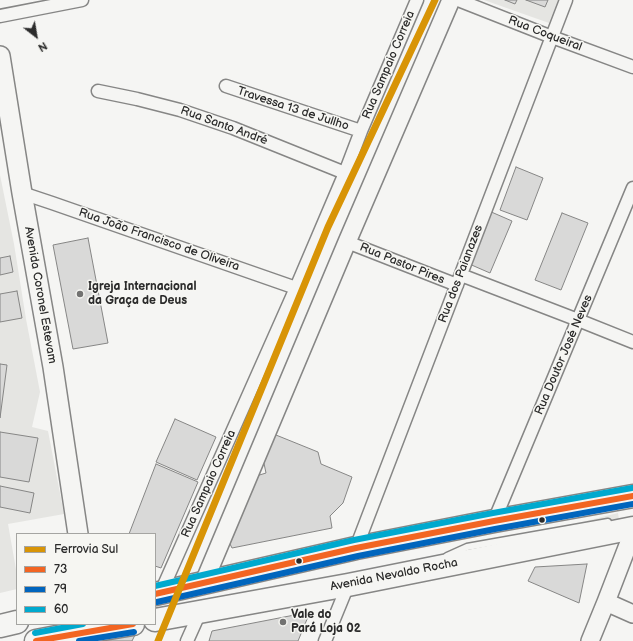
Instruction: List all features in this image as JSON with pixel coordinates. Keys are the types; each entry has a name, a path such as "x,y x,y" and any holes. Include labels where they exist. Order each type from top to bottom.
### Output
{"highway":[{"path":"158,593 356,548 633,496"},
{"name":"Avenida Nevaldo Rocha","path":"156,620 348,585 627,526"},
{"path":"0,626 16,622"},
{"path":"36,641 127,625"}],"main road":[{"path":"213,580 347,242 451,0"},
{"name":"Avenida Coronel Estevam","path":"0,56 22,193 53,367 78,533"},
{"path":"590,641 606,602 627,526"},
{"path":"606,602 633,614"}],"street":[{"path":"0,16 82,0"},
{"name":"Rua Sampaio Correia","path":"158,593 296,288 416,0"},
{"name":"Rua Coqueiral","path":"458,0 633,67"},
{"name":"Rua dos Paianazes","path":"356,548 566,0"},
{"name":"Travessa 13 de Jullho","path":"226,86 361,131"},
{"name":"Rua Santo André","path":"98,91 180,110 233,128 345,173"},
{"name":"Rua Doutor José Neves","path":"494,521 633,188"},
{"name":"Rua João Francisco de Oliveira","path":"22,193 296,288"},
{"name":"Rua Pastor Pires","path":"347,242 578,320 633,342"},
{"path":"326,641 348,585"},
{"path":"186,641 200,612"}],"lane":[{"path":"440,558 467,547 627,526"},
{"path":"213,580 282,575 394,550 423,535"},
{"path":"407,573 434,561"}],"shaded area":[{"path":"484,0 558,0 549,23"},
{"path":"0,175 14,244 40,392 32,427 48,431 64,514 8,524 16,569 16,589 0,593"},
{"path":"618,513 619,519 582,522"}],"building":[{"path":"505,0 517,0 515,4"},
{"path":"526,0 548,0 545,7"},
{"path":"516,167 543,178 527,220 500,210"},
{"path":"489,211 512,221 490,273 467,263"},
{"path":"562,213 588,223 561,290 535,280"},
{"name":"Igreja Internacional da Graça de Deus","path":"88,238 108,343 73,349 53,245"},
{"path":"10,256 13,272 0,275 0,258"},
{"path":"17,291 22,318 0,322 0,294"},
{"path":"0,364 7,365 0,418"},
{"path":"175,419 216,437 197,480 156,462"},
{"path":"0,432 38,438 29,482 0,477"},
{"path":"271,433 318,452 321,464 352,477 343,503 330,516 332,528 232,548 226,536 253,477 266,473 262,454"},
{"path":"156,464 198,482 161,568 156,566 156,533 129,533"},
{"path":"0,486 34,493 30,513 0,507"},
{"path":"587,564 579,603 528,581 535,567"},
{"name":"Vale do Pará Loja 02","path":"310,612 298,641 209,641 212,631"},
{"path":"136,633 132,641 97,641"}],"rail line":[{"name":"Sul","path":"158,641 328,227 435,0"}],"transit line":[{"name":"60","path":"156,586 354,540 632,488"},
{"name":"73","path":"156,594 356,548 633,496"},
{"name":"79","path":"157,602 358,556 633,504"},
{"name":"60","path":"35,633 78,625"},
{"name":"73","path":"36,641 127,625"},
{"name":"79","path":"79,641 134,632"}],"place":[{"name":"Igreja Internacional da Graça de Deus","path":"80,294"},
{"name":"Vale do Pará Loja 02","path":"283,622"}]}
